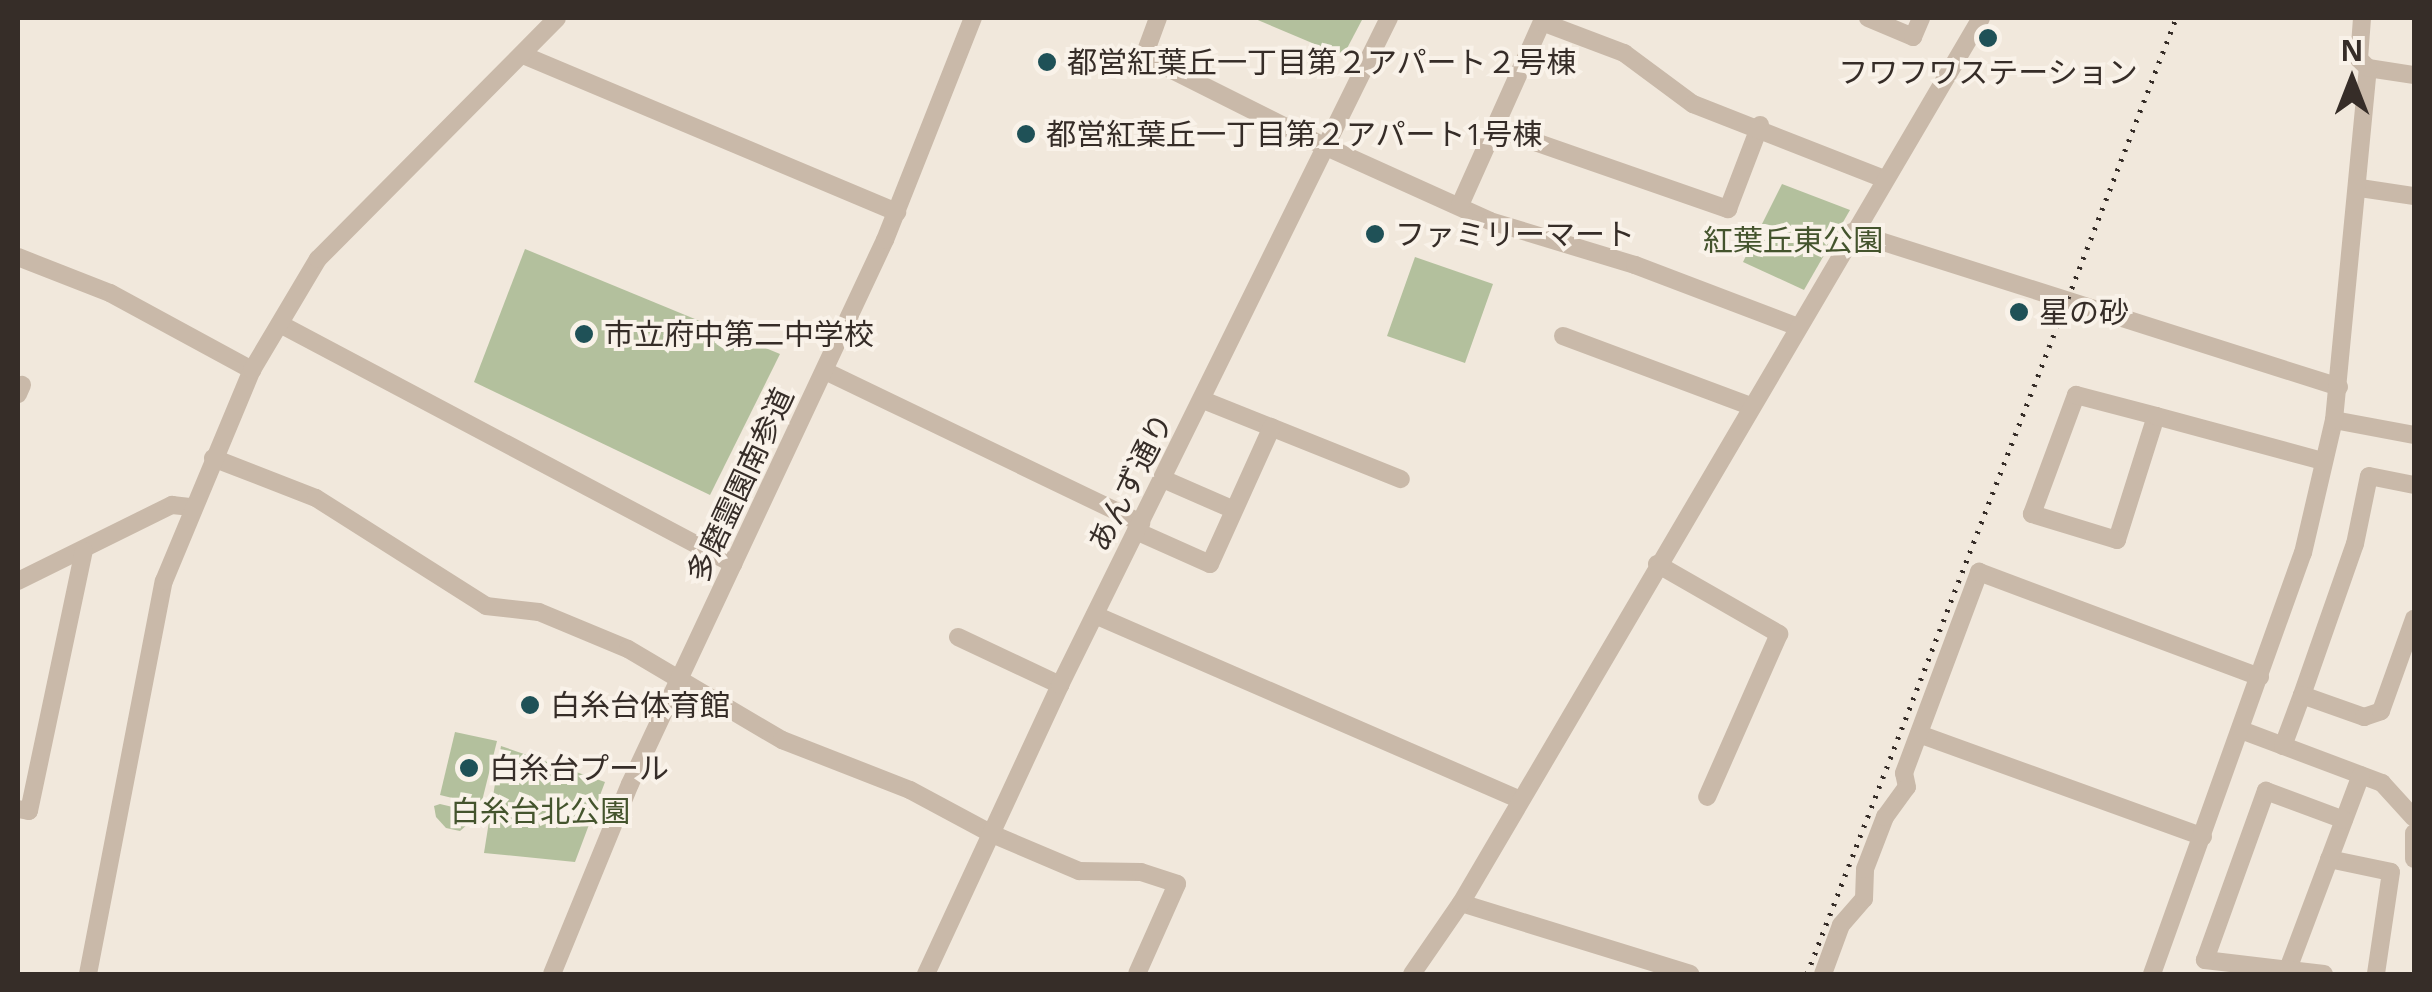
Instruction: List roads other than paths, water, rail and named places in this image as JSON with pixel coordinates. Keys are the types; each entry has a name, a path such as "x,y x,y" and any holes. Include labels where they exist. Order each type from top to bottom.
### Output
{"street":[{"path":"88,974 164,582 252,370 318,259 361,210 557,18"},
{"name":"多磨霊園南参道","path":"552,974 679,680 897,212 972,18"},
{"path":"1158,18 1144,56 1322,146 1460,205 1796,326"},
{"name":"あんず通り","path":"926,974 1060,686 1322,146 1389,18"},
{"path":"1868,18 1913,37 1921,18"},
{"path":"2362,18 2359,59 2368,68 2414,76"},
{"path":"1412,974 1461,903 1974,19"},
{"path":"1460,205 1542,22 1624,53 1693,104 1760,125 1882,178"},
{"path":"523,55 897,212"},
{"path":"2152,974 2304,553 2339,387 2368,68"},
{"path":"1495,128 1728,209 1760,125"},
{"path":"2360,188 2414,196"},
{"path":"1852,232 2339,387"},
{"path":"18,258 110,293 252,370"},
{"path":"280,324 733,564"},
{"path":"1563,336 1750,406"},
{"path":"825,371 1210,564 1272,427"},
{"path":"2156,416 2118,540 2032,514 2076,395 2156,416 2323,461"},
{"path":"1202,400 1401,479"},
{"path":"2334,420 2414,435"},
{"path":"213,458 316,498 486,606 539,612 679,680 782,740 910,790 992,834 1079,872 1141,872 1177,884 1137,974"},
{"path":"2283,746 2355,544 2369,476 2414,485"},
{"path":"1163,478 1234,510"},
{"path":"18,581 172,506 192,507"},
{"path":"18,809 29,811 84,551"},
{"path":"1657,564 1779,634 1707,796"},
{"path":"1823,974 1842,925 1864,899 1865,869 1885,818 1907,787 1904,773 1979,572 2260,678"},
{"path":"1095,615 1520,799"},
{"path":"2302,695 2364,717 2381,711 2414,619"},
{"path":"958,637 1060,686"},
{"path":"2241,730 2382,783 2414,818"},
{"path":"1919,734 2203,836"},
{"path":"2288,969 2361,774"},
{"path":"2324,974 2206,960 2266,791 2344,820"},
{"path":"2414,833 2414,859"},
{"path":"2329,859 2391,872 2376,974"},
{"path":"1461,903 1690,974"}],"railway":[{"path":"1807,974 2176,18"}],"place":[{"name":"フワフワステーション","path":"1988,38"},
{"name":"都営紅葉丘一丁目第２アパート２号棟","path":"1047,62"},
{"name":"都営紅葉丘一丁目第２アパート1号棟","path":"1026,134"},
{"name":"ファミリーマート","path":"1375,234"},
{"name":"星の砂","path":"2019,312"},
{"name":"市立府中第二中学校","path":"584,334"},
{"name":"白糸台体育館","path":"530,705"},
{"name":"白糸台プール","path":"469,768"}],"park label":[{"name":"紅葉丘東公園","path":"1793,240"},
{"name":"白糸台北公園","path":"540,811"}]}
